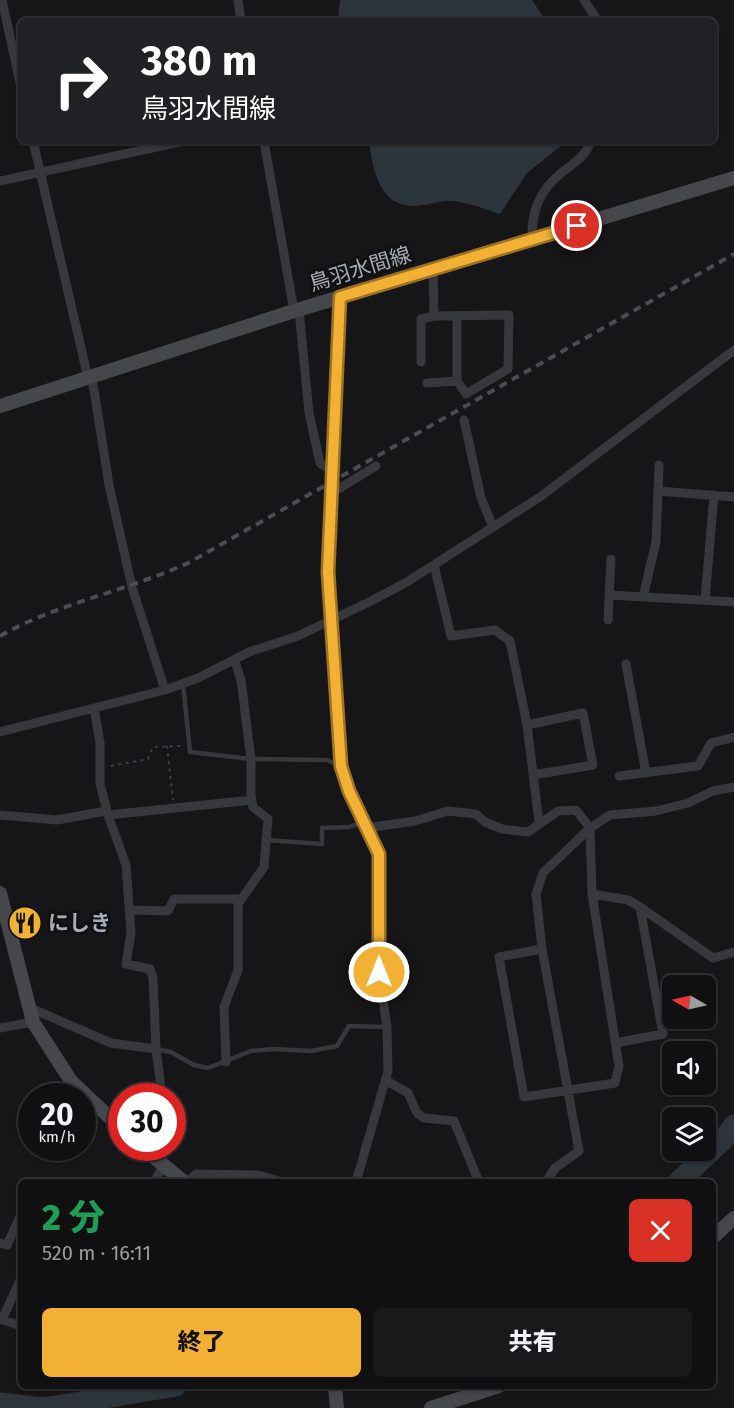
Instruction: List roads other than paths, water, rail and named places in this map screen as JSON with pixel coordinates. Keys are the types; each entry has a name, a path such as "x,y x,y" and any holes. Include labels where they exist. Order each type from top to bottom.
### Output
{"street":[{"path":"2,0 18,73"},
{"path":"238,0 241,18"},
{"path":"584,0 596,18"},
{"path":"34,144 90,378 109,485 132,586 165,690"},
{"path":"0,181 170,144"},
{"path":"265,144 297,311 309,413 320,463 332,471"},
{"path":"532,240 531,223 543,193 558,175 585,155 590,144"},
{"name":"鳥羽水間線","path":"0,406 340,297 734,178"},
{"path":"434,269 434,316"},
{"path":"340,297 328,572 341,766 364,825 379,854 379,972 387,1027 388,1071 357,1179"},
{"path":"421,362 421,319 434,316 509,315 508,369 466,394 456,381 457,316"},
{"path":"0,732 183,684 235,662 249,652 298,636 380,596 434,565 540,497 734,350"},
{"path":"427,383 456,381"},
{"path":"464,420 481,498 493,527"},
{"path":"643,597 656,542 659,465"},
{"path":"332,493 376,466"},
{"path":"658,491 734,497"},
{"path":"705,600 714,495"},
{"path":"608,620 611,559"},
{"path":"434,565 451,636 495,630 510,641 527,725 539,822"},
{"path":"609,595 734,602"},
{"path":"226,1062 224,1007 238,970 238,904 264,867 268,819 254,807 252,800 242,680 235,662"},
{"path":"626,664 646,773"},
{"path":"94,708 100,743 100,784 107,813 126,865 131,933 126,964 150,969 153,978 156,1049 160,1083"},
{"path":"527,725 583,713 593,765 533,776"},
{"path":"620,776 698,766 711,743 734,737"},
{"path":"548,1179 555,1168 579,1151 542,949 536,894 543,873 590,828 610,815 656,811 688,803 713,791 734,787"},
{"path":"0,815 57,820 107,813 252,800"},
{"path":"364,825 416,821 448,811 476,814 485,822 502,829 528,832 539,822 558,811 576,810 590,828 591,894 619,1066 615,1083 524,1097 499,957 542,949"},
{"path":"0,893 33,1022 71,1081 108,1116"},
{"path":"591,894 628,900 714,958 734,952"},
{"path":"130,910 168,911 174,899 242,899"},
{"path":"615,1043 663,1034 640,907"},
{"path":"28,1007 111,1043 156,1049"},
{"path":"0,1028 33,1022"},
{"path":"385,1080 408,1093 417,1113 424,1118 454,1121 478,1179"},
{"path":"155,1179 159,1161"},
{"path":"164,1161 183,1179"},
{"path":"190,1179 196,1174 258,1175 272,1179"},
{"path":"716,1234 734,1218"},
{"path":"0,1243 7,1245 18,1221"},
{"path":"18,1284 1,1320 18,1325"},
{"path":"335,1389 337,1405"},
{"path":"431,1408 490,1389"}],"lane":[{"path":"183,684 190,752 250,759 327,760 341,766"},
{"path":"266,840 322,844 322,828 364,825"},
{"path":"156,1049 171,1053 194,1065 208,1068 251,1051 273,1048 311,1051 337,1046 349,1026 387,1027"}],"waterway":[{"path":"681,1179 723,1140 734,1125"},
{"path":"0,1403 44,1408 158,1389"}],"railway":[{"path":"0,636 46,614 143,581 190,562 734,254"}],"place":[{"name":"にしき","path":"25,923"}]}
